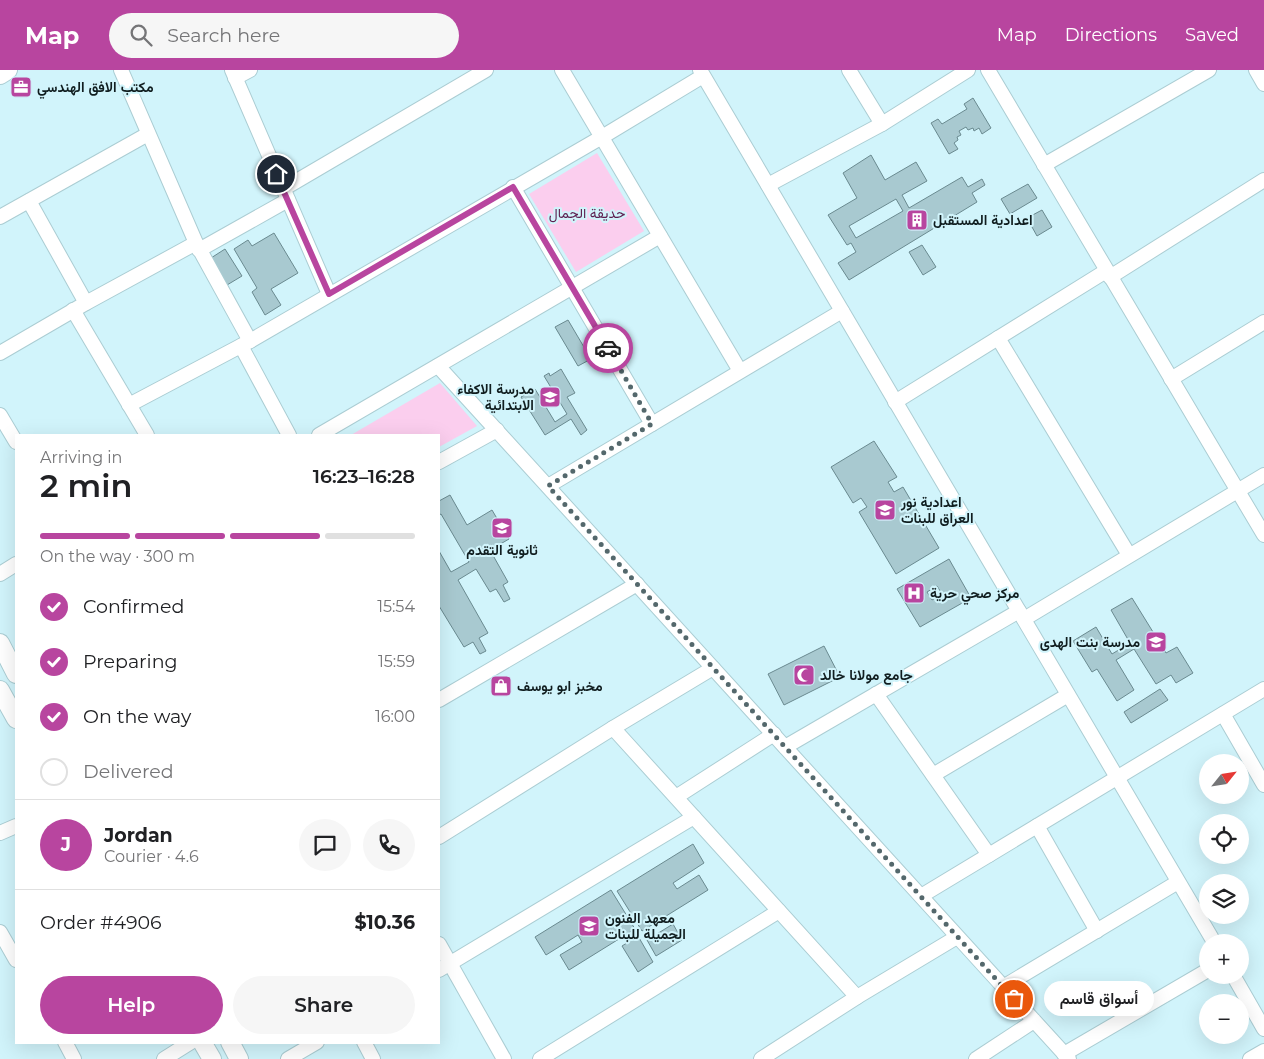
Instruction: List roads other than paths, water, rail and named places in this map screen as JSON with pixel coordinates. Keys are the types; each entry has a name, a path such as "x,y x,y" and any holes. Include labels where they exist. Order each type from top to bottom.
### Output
{"main road":[{"path":"0,74 8,70"},
{"path":"0,643 15,672"},
{"path":"203,1044 212,1059"},
{"path":"231,1044 239,1059"}],"street":[{"path":"121,70 197,247 289,434"},
{"path":"250,70 234,74 329,294"},
{"path":"0,353 86,302 197,247 286,195 486,70"},
{"path":"562,70 740,372"},
{"path":"849,70 882,124"},
{"path":"768,185 882,124 968,70"},
{"path":"988,70 1264,535"},
{"path":"1044,165 1209,70"},
{"path":"1256,70 1264,84"},
{"path":"129,405 245,343 602,137 702,73 1209,934"},
{"path":"0,217 148,134"},
{"path":"895,402 998,338 1264,180"},
{"path":"513,187 652,424"},
{"path":"29,201 86,302"},
{"path":"321,434 660,236"},
{"path":"73,310 146,434"},
{"path":"548,486 842,311"},
{"path":"1171,379 1264,322"},
{"path":"998,338 1129,555"},
{"path":"438,366 1066,1057 1199,976"},
{"path":"0,415 15,440"},
{"path":"440,461 497,430"},
{"path":"785,747 876,694 1129,555 1264,475"},
{"path":"0,574 15,565"},
{"path":"440,699 636,584"},
{"path":"440,836 713,668"},
{"path":"921,896 1264,689"},
{"path":"876,694 989,855"},
{"path":"933,775 1068,695"},
{"path":"1223,714 1264,786"},
{"path":"613,728 858,997"},
{"path":"676,798 774,734"},
{"path":"444,967 694,817"},
{"path":"0,833 15,826"},
{"path":"1037,826 1097,931"},
{"path":"1003,987 1178,882"},
{"path":"540,1059 779,911"},
{"path":"0,932 15,958"},
{"path":"761,1059 957,937"},
{"path":"440,949 444,967 504,1059"},
{"path":"1238,984 1264,1029"},
{"path":"976,1059 1034,1022"},
{"path":"66,1044 74,1059"},
{"path":"164,1059 188,1044"},
{"path":"288,1059 314,1044"},
{"path":"365,1044 373,1059"},
{"path":"1250,1059 1264,1051"}],"place":[{"name":"مكتب الافق الهندسي","path":"21,87"},
{"name":"اعدادية المستقبل","path":"917,220"},
{"name":"مدرسة الاكفاء الابتدائية","path":"550,397"},
{"name":"اعدادية نور العراق للبنات","path":"885,510"},
{"name":"ثانوية التقدم","path":"502,528"},
{"name":"مركز صحي حرية","path":"914,593"},
{"name":"مدرسة بنت الهدی","path":"1156,642"},
{"name":"جامع مولانا خالد","path":"804,675"},
{"name":"مخبز ابو يوسف","path":"501,686"},
{"name":"معهد الفنون الجميلة للبنات","path":"589,926"},
{"name":"أسواق قاسم","path":"1014,999"}],"park label":[{"name":"حديقة الجمال","path":"587,213"}]}
